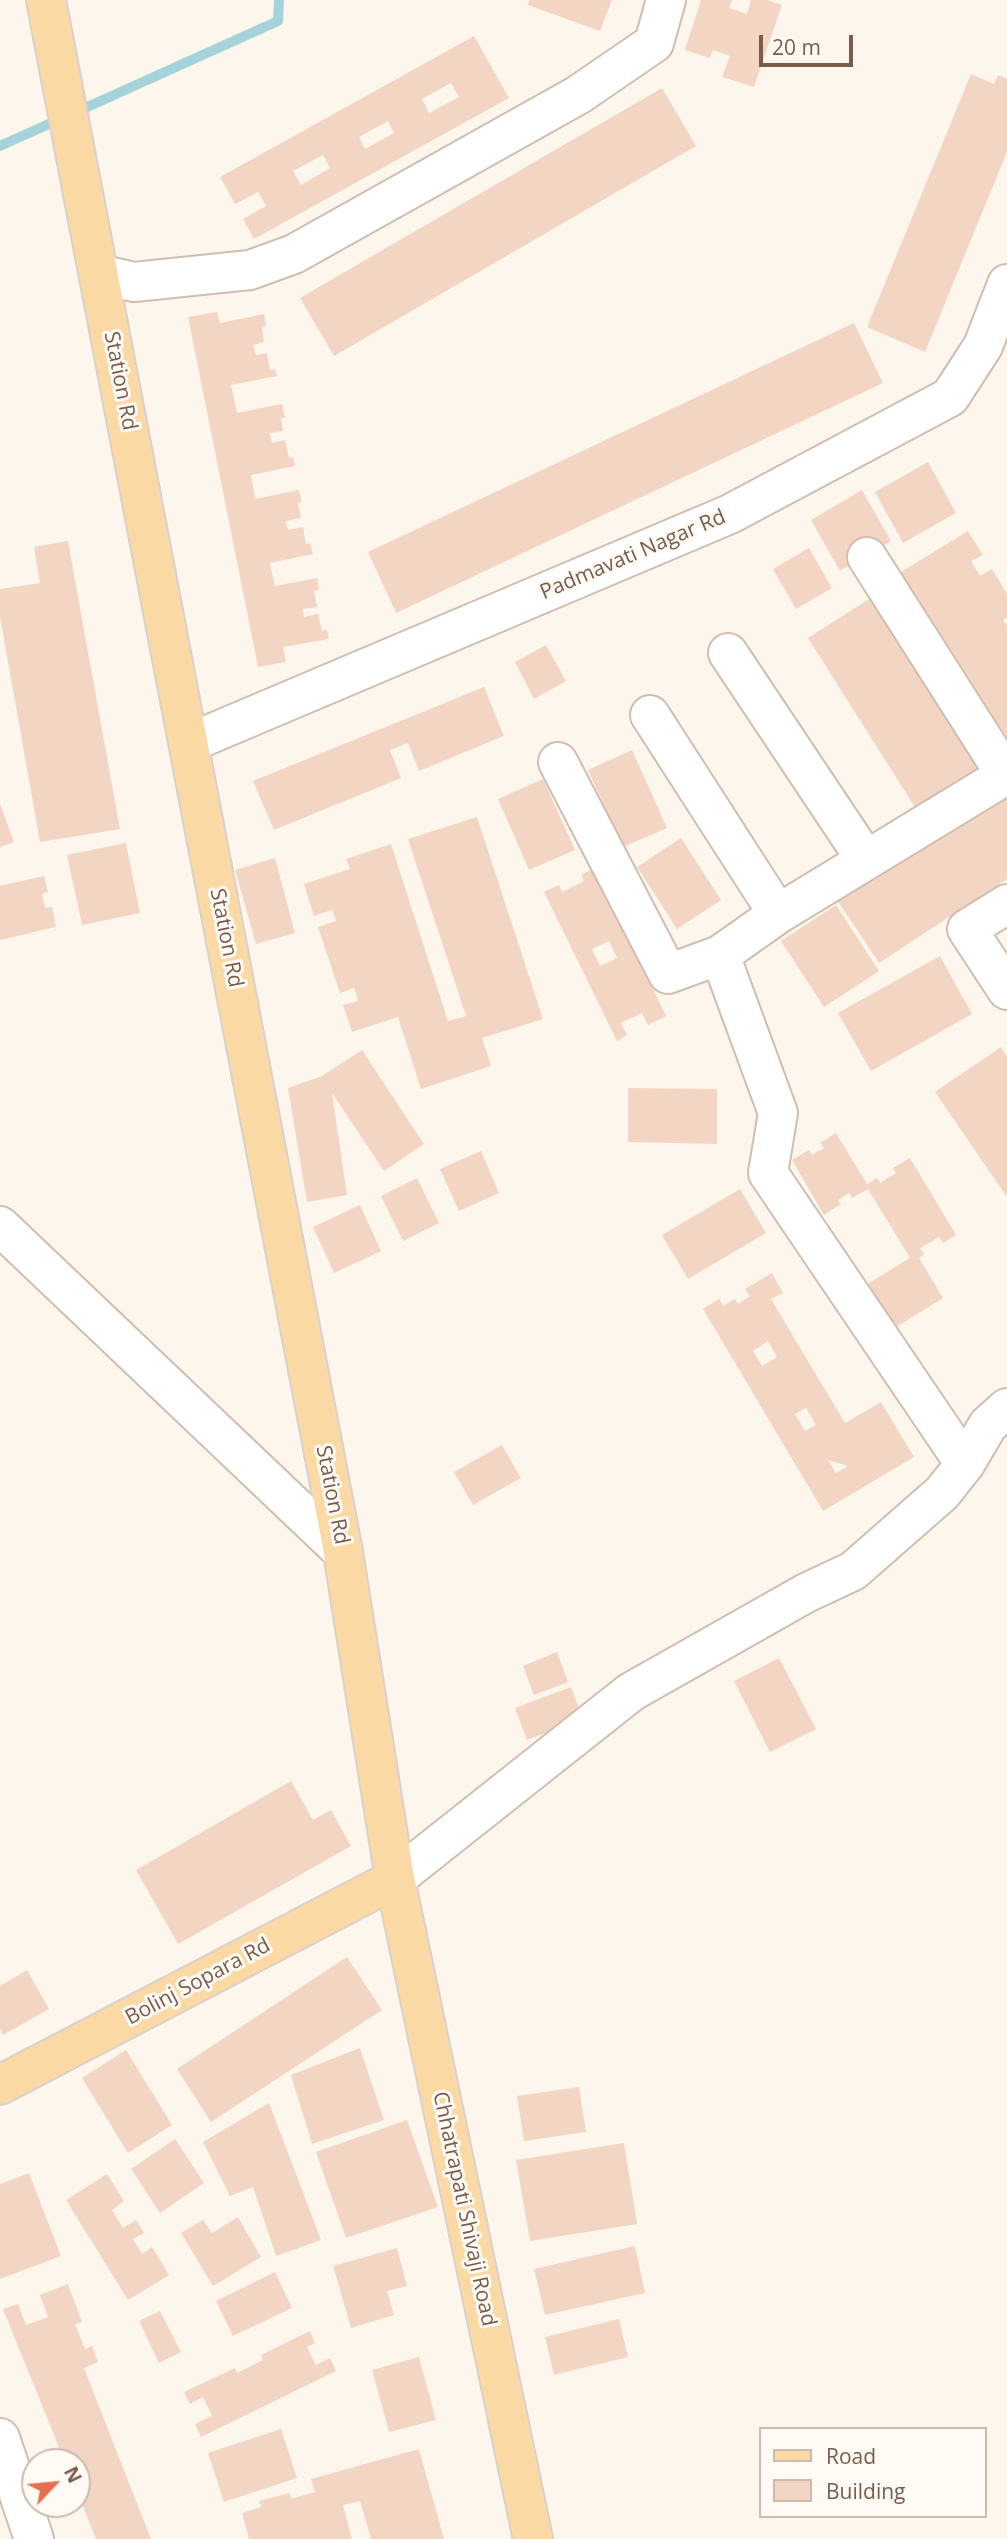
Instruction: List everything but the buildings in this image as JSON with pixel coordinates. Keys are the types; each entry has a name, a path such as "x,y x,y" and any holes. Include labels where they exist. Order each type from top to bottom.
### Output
{"main road":[{"name":"Station Rd","path":"46,0 343,1552 395,1879"},
{"name":"Bolinj Sopara Rd","path":"0,2085 395,1879"},
{"name":"Chhatrapati Shivaji Road","path":"395,1879 533,2539"}],"street":[{"path":"99,274 134,282 250,270 294,254 578,94 654,43 666,0"},
{"name":"Padmavati Nagar Rd","path":"189,743 730,514 950,397 983,346 1007,284"},
{"path":"558,762 668,974 720,955 778,914 1006,776 867,557"},
{"path":"728,653 866,860"},
{"path":"650,715 778,914"},
{"path":"1007,904 967,929 1007,990"},
{"path":"720,955 778,1113 768,1173 965,1464"},
{"path":"0,1226 343,1552"},
{"path":"395,1879 631,1692 806,1593 853,1571 942,1493 965,1464 988,1425 1007,1408"},
{"path":"0,2438 34,2539"}],"waterway":[{"path":"74,113 278,21 279,0"},
{"path":"0,146 60,119"}]}
